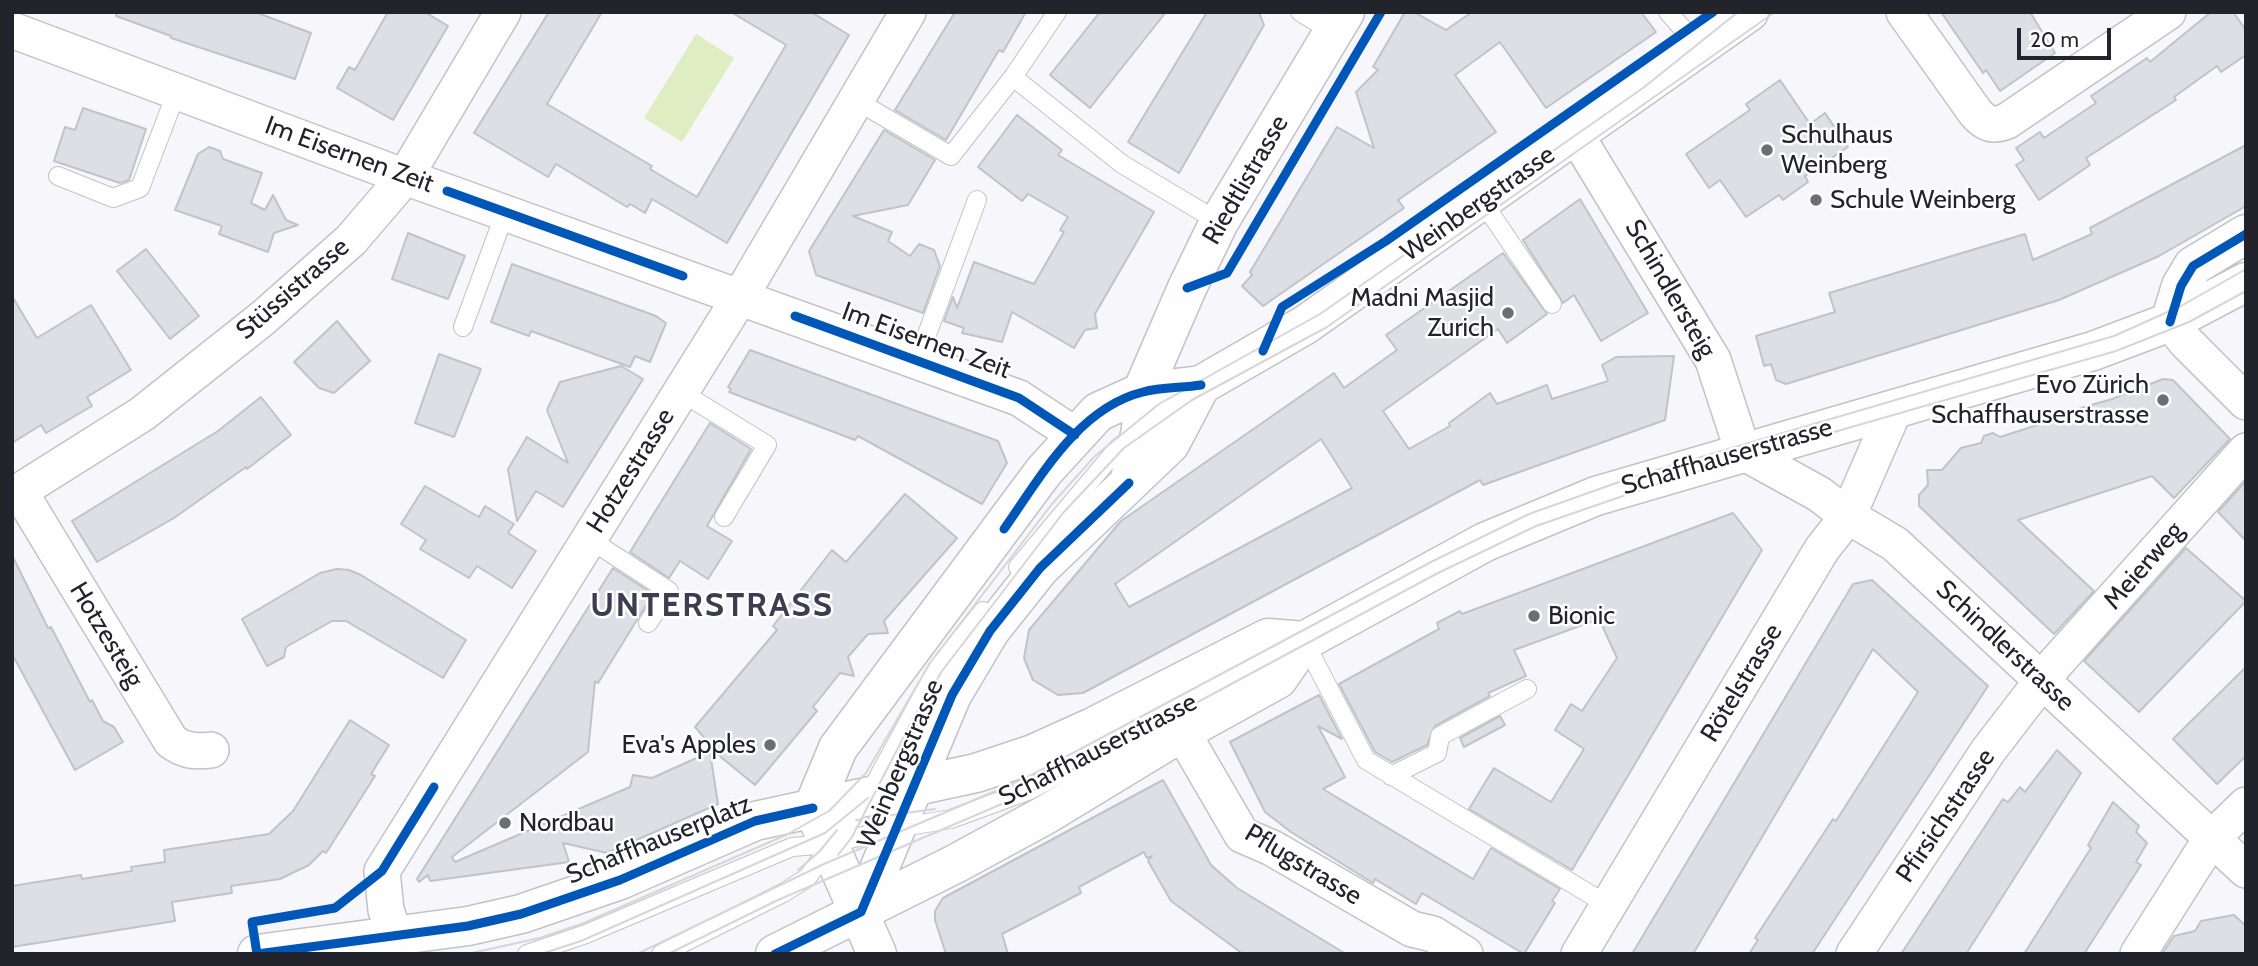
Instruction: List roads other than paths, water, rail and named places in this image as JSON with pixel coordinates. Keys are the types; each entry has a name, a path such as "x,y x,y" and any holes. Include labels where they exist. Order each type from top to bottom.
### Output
{"street":[{"name":"Stüssistrasse","path":"16,494 142,414 263,318 351,240 405,177 503,12"},
{"name":"Hotzestrasse","path":"394,934 386,910 382,871 740,297 908,12"},
{"name":"Weinbergstrasse","path":"813,808 838,748 1075,435 1098,412 1142,392 1202,385 1305,325 1749,12"},
{"path":"1905,12 1975,113 1983,121 1996,126 2168,12"},
{"name":"Riedtlistrasse","path":"1142,392 1219,222 1339,22"},
{"name":"Im Eisernen Zeit","path":"12,30 405,177 980,383 1019,398 1075,435"},
{"name":"Schindlersteig","path":"1576,135 1713,360 1743,452"},
{"path":"2246,234 2193,266 2181,286 2170,322 2186,342 2246,402"},
{"name":"Schaffhauserstrasse","path":"861,912 1047,814 1182,732 1278,679 1304,641 1485,542 1596,496 2082,354 2170,322 2246,282"},
{"name":"Weinbergstrasse","path":"861,912 952,695 990,631 1129,454 1170,444 1202,385"},
{"path":"1129,454 1142,392"},
{"name":"Rötelstrasse","path":"1579,954 1822,549 1848,516 1895,408"},
{"name":"Meierweg","path":"2044,681 2055,664 2246,451"},
{"name":"Schindlerstrasse","path":"1743,452 1819,494 1848,516 1895,544 2246,870"},
{"name":"Hotzesteig","path":"16,494 171,741 181,748 195,752 211,750"},
{"name":"Schaffhauserstrasse","path":"813,808 976,774 1033,754 1268,638 1304,641"},
{"name":"Pfirsichstrasse","path":"1854,954 1988,751 2044,681"},
{"name":"Pflugstrasse","path":"1182,732 1242,835 1272,848 1412,929 1433,934 1465,954"},
{"path":"2138,954 2211,839 2246,805"},
{"path":"813,808 861,912 877,954"},
{"name":"Schaffhauserplatz","path":"394,934 468,926 521,914 620,880 755,821 813,808"},
{"path":"775,954 861,912"},
{"path":"257,954 394,934"}],"lane":[{"path":"856,101 951,156 1013,78 1057,12"},
{"path":"1300,12 1339,22"},
{"path":"1668,12 1699,47"},
{"path":"1013,78 1122,164 1219,222"},
{"path":"58,176 113,198 140,188 177,91"},
{"path":"917,361 977,200"},
{"path":"1482,201 1552,304"},
{"path":"463,327 505,212"},
{"name":"Weinbergstrasse","path":"661,954 807,878 868,796 937,669 1074,496 1129,454 1202,385"},
{"path":"681,392 767,445 724,517"},
{"path":"589,538 669,591 648,623"},
{"path":"1304,641 1366,760 1608,905"},
{"name":"Schaffhauserstrasse","path":"527,954 586,934 792,847 830,844 896,828 951,819 1030,790 1304,641"},
{"path":"1391,776 1437,752 1440,736 1527,689"}],"tram line":[{"path":"467,954 540,938 584,923 786,835 829,811 866,773 930,663 1052,504 1095,456 1159,404 1320,314 1643,88 1738,12"},
{"path":"838,855 852,837 914,717 942,671 1063,513 1124,448 1192,400 1327,327 1775,12"},
{"path":"637,954 824,864 1026,778 1433,561 1529,514 1636,476 2114,336 2181,306 2246,269"},
{"path":"771,903 1032,791 1438,573 1536,526 1681,476 2116,351 2189,322 2246,291"},
{"path":"541,954 581,941 825,833 868,798"},
{"path":"856,820 935,809"},
{"path":"798,870 819,852 837,830"},
{"path":"668,954 780,899"}],"place":[{"name":"Schulhaus Weinberg","path":"1767,150"},
{"name":"Schule Weinberg","path":"1816,200"},
{"name":"Madni Masjid Zurich","path":"1508,313"},
{"name":"Evo Zürich Schaffhauserstrasse","path":"2163,400"},
{"name":"Bionic","path":"1534,616"},
{"name":"Eva's Apples","path":"770,745"},
{"name":"Nordbau","path":"505,823"}],"district":[{"name":"UNTERSTRASS","path":"712,606"}]}
